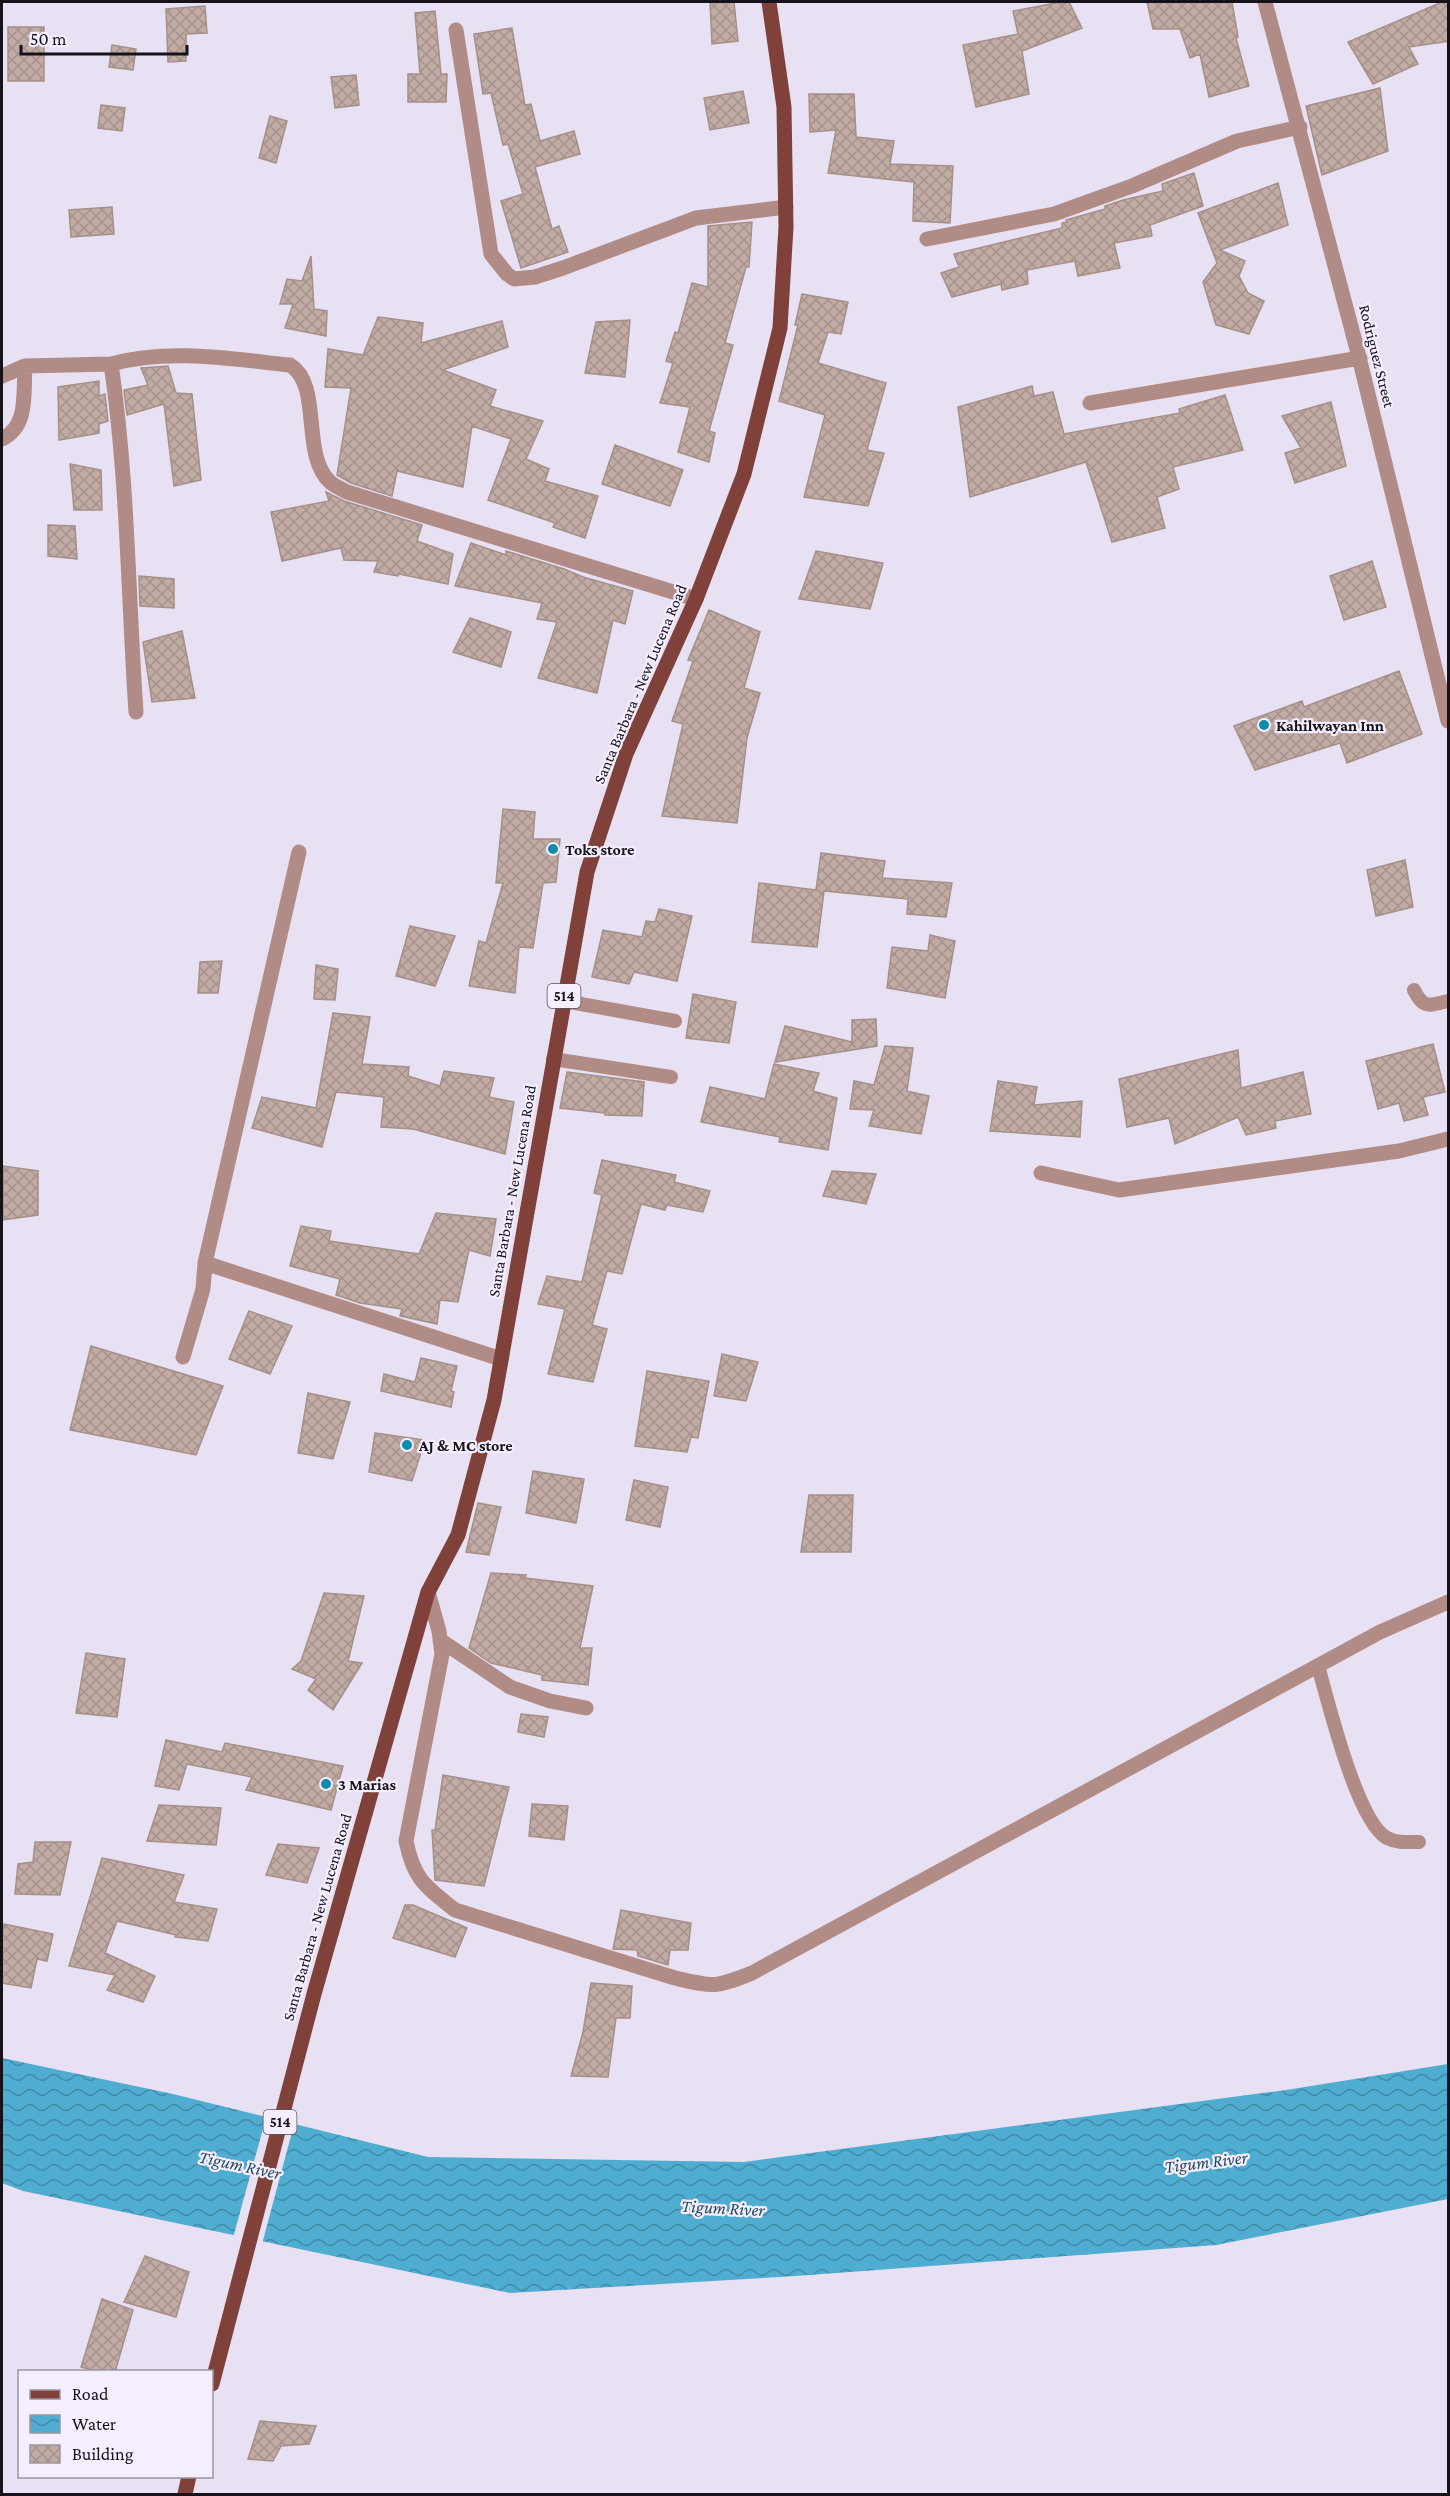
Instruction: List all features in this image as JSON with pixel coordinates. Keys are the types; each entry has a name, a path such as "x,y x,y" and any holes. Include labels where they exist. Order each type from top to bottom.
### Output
{"main road":[{"name":"Santa Barbara - New Lucena Road","path":"213,2380 245,2250 314,1994 428,1592 458,1534 494,1400 587,872 626,754 696,599 744,474 780,328 786,207 784,107 769,2"},
{"path":"185,2494 189,2478"}],"street":[{"name":"Rodriguez Street","path":"1264,2 1300,128 1360,358 1449,721"},
{"path":"456,30 491,254 514,279 535,277 563,268 696,218 786,207"},
{"path":"927,239 1054,214 1132,186 1237,141 1300,128"},
{"path":"2,376 25,366 111,364 178,354 290,365 300,371 305,384 317,462 330,482 347,492 696,599"},
{"path":"1090,403 1360,358"},
{"path":"111,364 126,532 129,619 136,712"},
{"path":"2,439 13,434 21,422 25,366"},
{"path":"183,1357 203,1289 205,1263 299,852"},
{"path":"1041,1173 1119,1190 1399,1151 1449,1139"},
{"path":"205,1263 501,1359"},
{"path":"428,1592 442,1654 406,1841 412,1868 430,1891 455,1910 675,1978 710,1986 722,1985 752,1973 1380,1632 1449,1602"},
{"path":"440,1640 510,1687 550,1701 586,1708"}],"lane":[{"path":"1414,990 1420,1003 1425,1005 1449,1001"},
{"path":"564,1001 675,1021"},
{"path":"553,1059 671,1077"},
{"path":"1318,1666 1354,1786 1373,1825 1385,1837 1400,1842 1419,1842"}],"water":[{"name":"Tigum River","path":"2,2058 173,2094 428,2157 744,2162 1286,2090 1448,2064 1448,2199 1216,2245 796,2276 510,2293 23,2191 2,2183"}],"pier":[{"path":"267,2114 295,2121 262,2244 233,2238"}],"building":[{"path":"710,2 734,2 738,41 712,44"},
{"path":"1069,2 1082,28 1022,51 1029,94 976,107 963,45 1018,34 1013,11"},
{"path":"1147,2 1232,2 1238,37 1236,38 1249,86 1209,97 1200,54 1190,58 1180,29 1153,29"},
{"path":"1442,2 1449,2 1449,41 1409,47 1418,64 1373,84 1348,42"},
{"path":"205,6 207,33 186,34 186,61 168,62 166,9"},
{"path":"435,11 441,74 447,74 446,102 408,102 408,74 420,74 415,13"},
{"path":"8,27 44,27 44,81 8,81"},
{"path":"512,28 525,105 531,104 540,141 574,131 580,154 535,167 552,229 559,226 568,252 521,268 501,201 523,194 508,144 503,145 491,93 483,94 474,34"},
{"path":"112,45 136,49 133,70 109,67"},
{"path":"356,75 359,105 335,108 331,77"},
{"path":"1380,88 1388,151 1322,175 1306,106"},
{"path":"743,91 749,123 710,130 704,98"},
{"path":"809,94 854,94 856,137 894,141 890,164 953,166 950,223 913,221 914,182 828,173 836,130 810,132"},
{"path":"101,105 125,108 122,131 98,128"},
{"path":"270,116 287,121 276,163 259,158"},
{"path":"1194,173 1203,206 1150,225 1152,236 1114,243 1120,268 1078,276 1075,261 1027,270 1028,284 1002,290 1001,284 952,297 941,273 959,267 954,254 1062,228 1062,223 1067,222 1066,220 1105,209 1105,206 1123,200 1163,191 1162,184"},
{"path":"1278,183 1288,225 1220,250 1245,261 1239,276 1248,293 1264,301 1249,334 1216,325 1203,282 1217,263 1198,213"},
{"path":"112,207 114,234 71,237 69,210"},
{"path":"752,222 749,267 746,267 725,343 733,345 709,431 715,433 709,462 678,452 690,407 660,403 673,363 666,361 675,332 678,333 692,283 708,287 708,226"},
{"path":"311,256 314,309 327,311 326,336 285,328 293,304 280,304 287,279 302,281"},
{"path":"802,294 848,302 841,334 828,332 818,363 886,383 867,450 884,453 868,506 804,497 825,415 779,401 798,325 795,325"},
{"path":"378,317 423,323 421,343 502,321 508,347 443,370 496,390 490,406 543,421 526,459 549,469 545,481 598,496 585,538 553,527 555,523 488,500 511,439 472,426 463,487 397,471 392,496 351,483 337,475 351,388 325,387 328,349 363,355"},
{"path":"630,320 625,377 585,373 596,322"},
{"path":"168,366 176,393 192,394 201,480 174,486 164,404 127,415 124,390 148,385 141,368"},
{"path":"99,381 99,396 105,394 108,421 99,424 99,433 59,440 58,387"},
{"path":"1032,386 1034,396 1053,392 1064,434 1180,413 1179,409 1225,395 1243,450 1173,467 1179,489 1157,497 1165,528 1112,542 1086,462 970,497 958,407"},
{"path":"1331,402 1346,466 1295,483 1285,453 1301,448 1282,416"},
{"path":"615,445 683,470 670,506 602,484"},
{"path":"70,464 101,470 102,510 74,510"},
{"path":"326,492 344,501 422,525 417,541 453,554 448,584 399,574 398,576 374,572 378,561 344,560 341,548 282,561 271,512 329,501"},
{"path":"48,525 75,526 77,559 48,556"},
{"path":"471,543 506,555 506,551 633,591 625,624 613,620 597,693 538,678 557,622 537,619 542,603 455,586"},
{"path":"816,551 883,563 870,609 799,599"},
{"path":"1372,561 1386,607 1344,620 1330,576"},
{"path":"139,576 174,579 174,608 140,606"},
{"path":"709,610 760,632 744,688 760,693 747,738 737,823 662,816 683,724 672,721 693,661 688,660"},
{"path":"470,618 511,632 501,667 453,652"},
{"path":"182,631 195,698 152,702 143,642"},
{"path":"1399,671 1422,734 1347,763 1340,743 1255,770 1234,726 1302,701 1304,707"},
{"path":"503,809 535,812 533,839 560,839 556,882 543,883 533,948 519,947 515,993 469,986 479,941 486,943 503,883 496,883"},
{"path":"821,853 885,861 882,878 952,883 946,917 907,914 908,899 824,891 817,947 752,942 759,883 816,890"},
{"path":"1405,860 1413,907 1376,916 1367,870"},
{"path":"659,909 692,916 677,981 634,972 629,984 592,977 603,930 642,937 646,921 655,922"},
{"path":"410,926 455,936 435,986 396,976"},
{"path":"930,935 955,941 945,998 887,988 892,947 928,951"},
{"path":"222,961 218,993 198,993 200,962"},
{"path":"316,965 338,969 335,1000 314,999"},
{"path":"693,994 736,1002 729,1043 686,1038"},
{"path":"333,1013 370,1017 362,1064 409,1067 408,1076 440,1086 444,1071 494,1078 489,1097 514,1102 505,1154 413,1129 381,1127 384,1097 336,1092 322,1147 252,1128 262,1097 316,1108"},
{"path":"876,1019 877,1046 775,1062 785,1026 852,1042 852,1020"},
{"path":"1433,1044 1445,1092 1423,1097 1428,1115 1404,1121 1399,1103 1378,1109 1366,1061"},
{"path":"885,1046 913,1048 907,1091 929,1096 921,1134 869,1126 874,1110 850,1109 854,1081 874,1085"},
{"path":"1238,1050 1241,1088 1303,1072 1311,1114 1275,1121 1276,1128 1246,1135 1238,1117 1175,1144 1169,1118 1127,1127 1119,1079"},
{"path":"774,1064 819,1073 813,1091 837,1098 828,1150 779,1142 780,1137 701,1122 710,1087 765,1099"},
{"path":"567,1072 644,1082 642,1116 605,1115 605,1113 560,1108"},
{"path":"998,1081 1037,1087 1034,1105 1082,1101 1080,1137 990,1131"},
{"path":"602,1160 676,1175 674,1182 710,1191 703,1212 667,1205 665,1210 641,1204 622,1274 607,1271 592,1325 607,1329 593,1382 548,1374 565,1309 538,1304 547,1276 582,1282 602,1195 594,1193"},
{"path":"3,1166 38,1171 38,1215 3,1220"},
{"path":"832,1171 876,1174 866,1204 823,1196"},
{"path":"436,1213 496,1219 490,1256 469,1250 458,1302 440,1300 437,1324 400,1316 402,1309 360,1303 336,1295 340,1279 290,1266 301,1226 331,1231 329,1241 419,1254"},
{"path":"249,1311 292,1326 270,1374 229,1359"},
{"path":"91,1346 223,1386 196,1455 70,1430"},
{"path":"722,1354 758,1362 746,1401 714,1396"},
{"path":"421,1358 457,1366 451,1391 454,1392 451,1407 381,1391 384,1374 415,1382"},
{"path":"647,1371 709,1381 698,1438 691,1437 687,1452 635,1446"},
{"path":"308,1393 350,1402 333,1459 298,1453"},
{"path":"375,1433 425,1440 412,1481 369,1472"},
{"path":"533,1471 584,1479 576,1523 526,1513"},
{"path":"634,1480 668,1487 660,1527 626,1520"},
{"path":"809,1495 853,1495 851,1552 801,1552"},
{"path":"478,1503 501,1507 489,1555 466,1552"},
{"path":"491,1573 526,1575 525,1578 593,1586 580,1648 592,1648 588,1685 542,1680 542,1675 491,1663 469,1648"},
{"path":"324,1593 364,1596 348,1661 362,1663 333,1710 308,1690 316,1679 292,1669 301,1661"},
{"path":"86,1653 125,1659 117,1717 76,1713"},
{"path":"521,1714 548,1717 544,1737 518,1732"},
{"path":"166,1740 222,1752 225,1743 343,1766 331,1810 246,1790 252,1777 187,1764 179,1790 155,1786"},
{"path":"443,1775 509,1787 484,1886 435,1880 432,1830 435,1830"},
{"path":"532,1804 568,1806 564,1840 529,1836"},
{"path":"159,1805 221,1808 216,1845 147,1841"},
{"path":"35,1842 71,1842 60,1895 15,1894 18,1864 33,1862"},
{"path":"278,1844 319,1848 307,1883 266,1875"},
{"path":"102,1858 184,1875 174,1902 217,1909 208,1941 175,1937 176,1935 117,1921 105,1953 155,1976 143,2002 107,1990 115,1975 69,1966"},
{"path":"405,1905 413,1905 467,1928 455,1957 393,1938"},
{"path":"621,1910 691,1923 688,1950 670,1950 668,1965 638,1956 637,1950 613,1949"},
{"path":"4,1924 53,1934 47,1961 37,1959 31,1988 2,1983"},
{"path":"591,1983 632,1986 630,2018 616,2018 608,2077 571,2076 583,2032"},
{"path":"145,2256 189,2272 176,2317 124,2302"},
{"path":"102,2299 133,2310 116,2370 91,2370 81,2367"},
{"path":"260,2421 316,2426 309,2444 281,2446 273,2461 248,2459"}],"place":[{"name":"Kahilwayan Inn","path":"1264,725"},
{"name":"Toks store","path":"553,849"},
{"name":"AJ & MC store","path":"407,1445"},
{"name":"3 Marias","path":"326,1784"}]}
